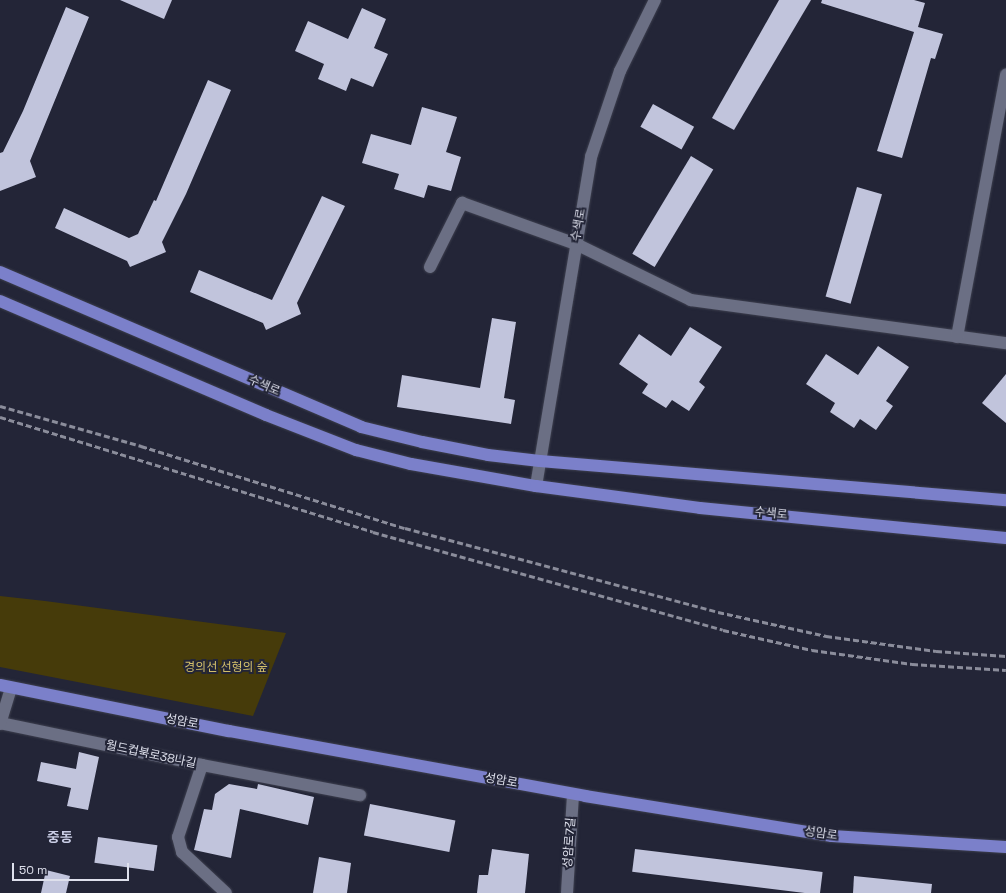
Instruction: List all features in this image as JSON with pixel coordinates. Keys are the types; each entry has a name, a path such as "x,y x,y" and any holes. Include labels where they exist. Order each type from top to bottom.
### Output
{"main road":[{"name":"수색로","path":"0,272 361,428 481,454 540,461 1006,500"},
{"name":"수색로","path":"0,301 266,415 356,450 442,470 536,486 700,508 1006,538"},
{"name":"성암로","path":"6,686 222,730 573,794 832,836 1006,847"}],"street":[{"name":"수색로","path":"536,486 591,157 620,71 655,0"},
{"path":"957,337 1006,76"},
{"path":"430,267 462,204 576,244 691,300 1006,343"},
{"path":"0,724 6,686"},
{"name":"월드컵북로38나길","path":"0,724 202,765 178,837 182,852 226,893"},
{"path":"202,765 360,795"},
{"name":"성암로7길","path":"567,893 573,794"}],"green space":[{"name":"경의선 선형의 숲","path":"0,596 286,633 253,716 0,667"}],"building":[{"path":"120,0 172,0 164,19"},
{"path":"779,0 811,0 734,130 712,118"},
{"path":"822,0 914,0 925,3 918,27 943,34 935,59 931,58 902,158 877,151 914,32 821,3"},
{"path":"66,7 89,17 30,161 36,177 0,191 0,153 3,152 23,111"},
{"path":"362,8 386,19 374,48 388,54 373,87 351,78 346,91 318,79 324,64 295,51 308,21 348,39"},
{"path":"208,80 231,90 186,194 162,242 166,252 130,267 127,261 55,228 64,208 129,238 138,234 154,200 156,201"},
{"path":"653,104 694,127 682,150 640,127"},
{"path":"422,107 457,117 446,152 461,157 451,191 428,185 424,198 394,189 399,174 362,163 371,134 411,145"},
{"path":"691,156 713,169 655,267 632,254"},
{"path":"857,187 882,194 851,304 826,297"},
{"path":"322,196 345,206 297,303 301,314 266,330 263,323 190,292 199,270 272,300"},
{"path":"492,318 516,322 504,398 515,400 511,424 397,407 402,375 480,388"},
{"path":"690,327 722,347 699,382 705,387 689,411 672,400 666,408 642,393 648,384 619,364 639,334 671,356"},
{"path":"878,346 909,367 886,401 893,406 876,430 860,419 854,428 830,412 835,403 806,384 826,354 858,375"},
{"path":"1006,374 1006,423 982,403"},
{"path":"79,752 99,757 88,810 67,806 71,788 37,781 41,762 76,769"},
{"path":"229,784 257,789 258,784 314,797 308,825 240,809 231,858 194,850 204,809 212,810 215,794"},
{"path":"370,804 455,821 449,852 364,835"},
{"path":"98,837 157,845 154,871 94,863"},
{"path":"492,849 529,854 525,893 477,893 479,875 488,875"},
{"path":"635,849 823,872 820,893 805,893 632,872"},
{"path":"319,857 351,863 347,893 313,893"},
{"path":"46,870 70,876 66,893 41,893"},
{"path":"854,876 932,884 931,893 853,893"}],"railway":[{"path":"0,406 141,446 405,528 718,612 826,636 936,651 1006,656"},
{"path":"0,417 373,532 723,630 812,650 912,664 1006,670"}],"district":[{"name":"중동","path":"60,837"}]}
